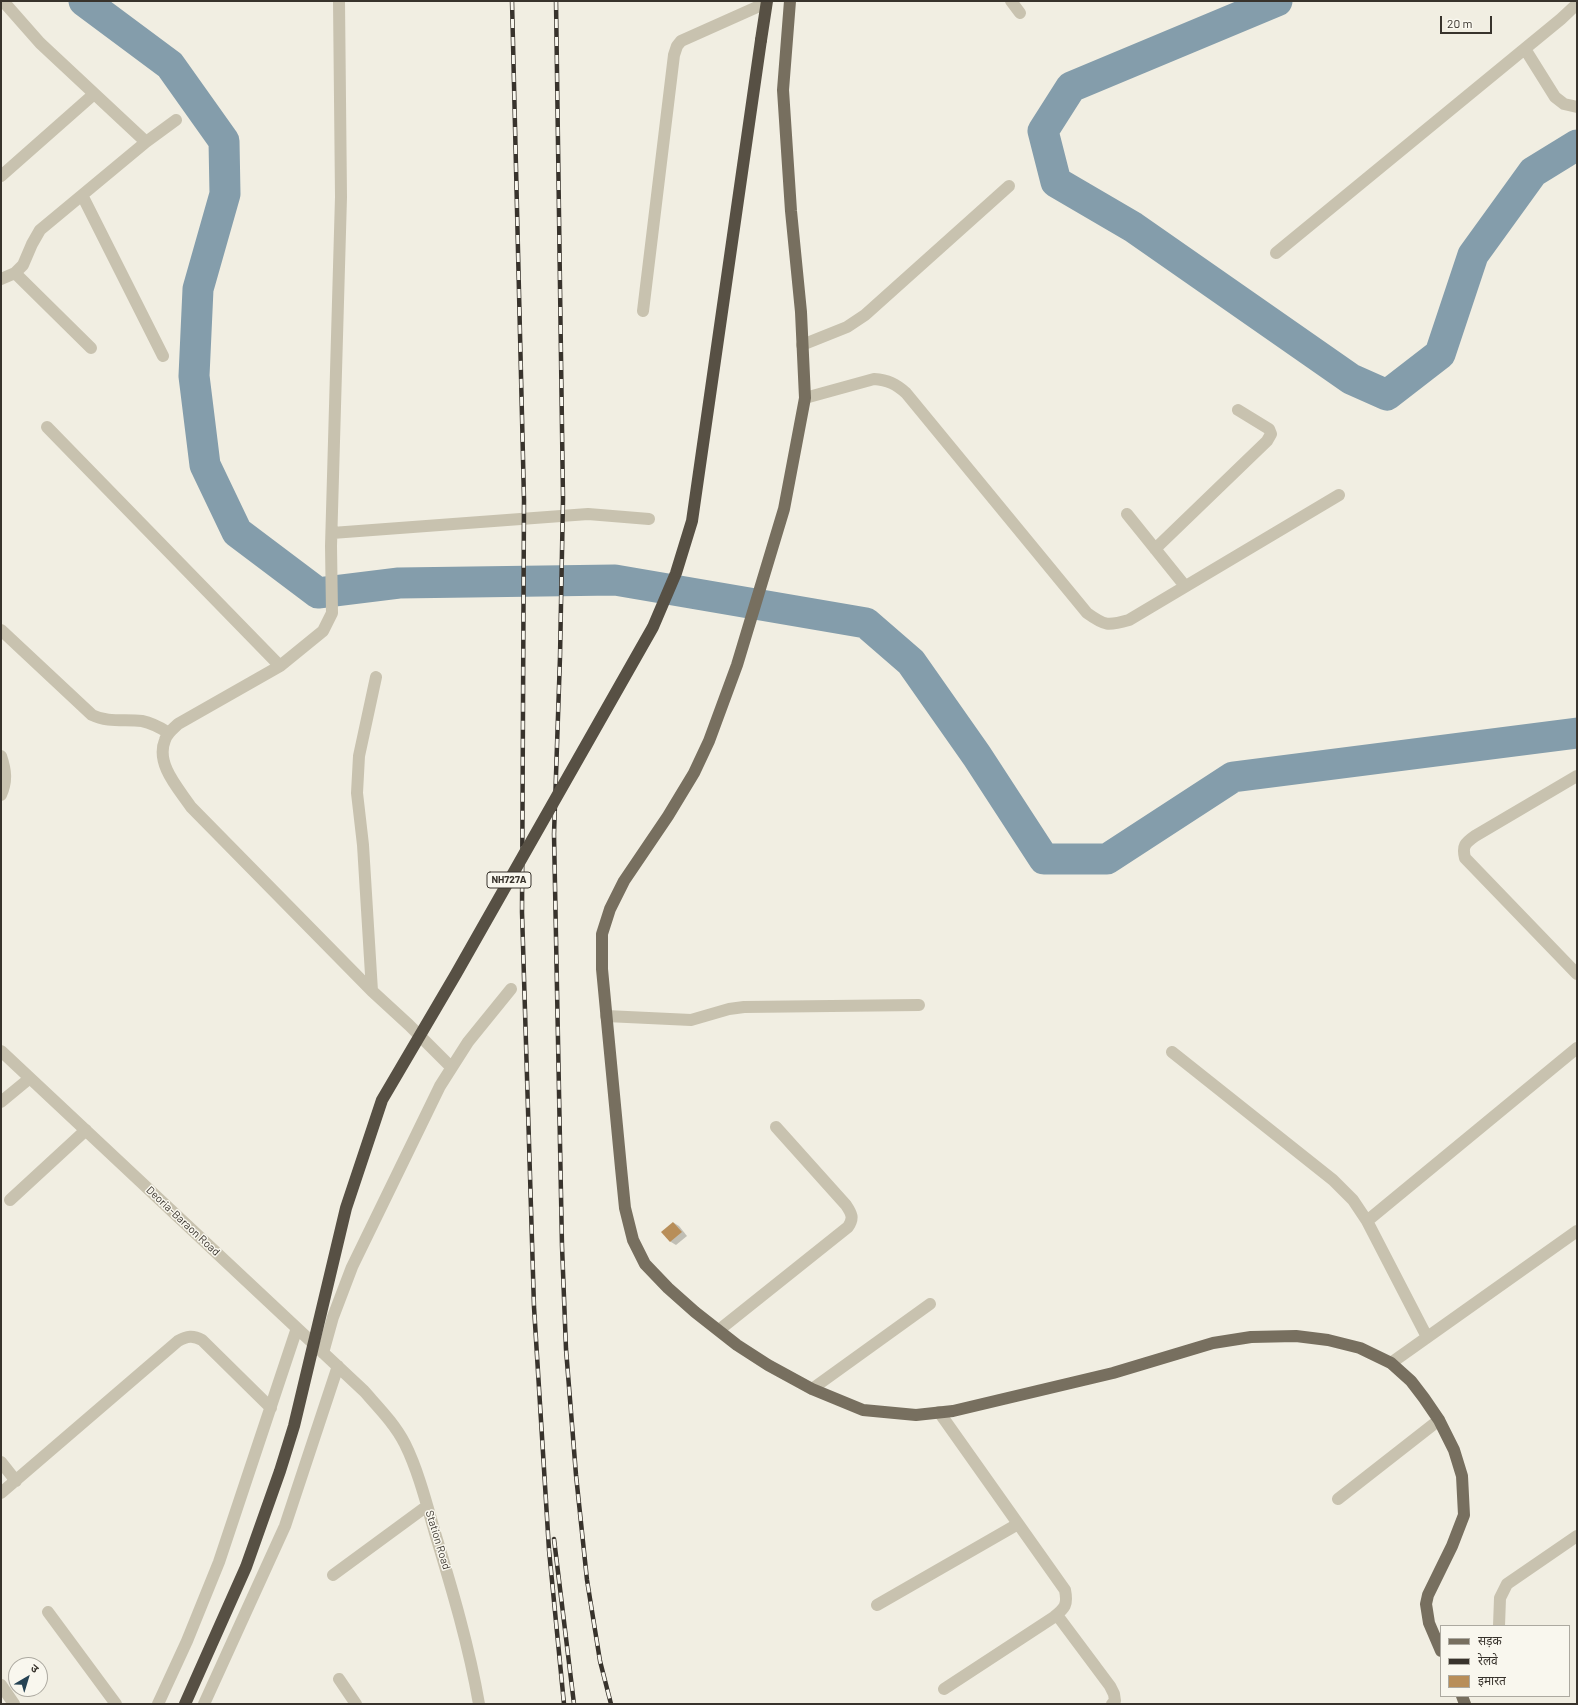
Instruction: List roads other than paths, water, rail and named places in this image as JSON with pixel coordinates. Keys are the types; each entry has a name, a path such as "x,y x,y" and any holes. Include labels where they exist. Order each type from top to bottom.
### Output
{"highway":[{"name":"NH727A","path":"185,1704 246,1567 282,1464 294,1426 346,1208 382,1100 460,967 653,627 676,573 692,521 766,2"}],"main road":[{"path":"790,1 783,90 791,211 801,312 805,398 784,508 737,665 709,741 694,773 668,816 624,881 610,909 602,934 602,969 625,1208 633,1240 645,1264 668,1288 719,1330 768,1365 812,1389 863,1410 916,1415 953,1411 1114,1373 1213,1344 1251,1337 1296,1336 1328,1340 1360,1348 1391,1363 1411,1381 1439,1420 1454,1450 1462,1476 1464,1515 1452,1546 1428,1595 1426,1613 1440,1648"}],"street":[{"path":"3,1 40,43 146,142"},
{"path":"339,1 341,197 331,540 332,613 323,631 280,666 178,724 169,733 164,741 164,762 171,778 191,807 372,991 451,1067"},
{"path":"1011,1 1020,13"},
{"path":"643,311 676,46 682,41 766,2"},
{"path":"1276,253 1525,49 1577,4"},
{"path":"1525,49 1555,97 1564,104 1577,107"},
{"path":"1,176 94,94"},
{"path":"1,279 15,273 23,265 40,230 146,142 176,120"},
{"path":"802,345 847,327 865,315 1009,186"},
{"path":"82,195 163,356"},
{"path":"15,273 91,348"},
{"path":"805,398 874,379 885,380 896,384 906,393 1088,613 1101,624 1114,624 1129,620 1339,495"},
{"path":"1155,549 1267,441 1271,434 1269,429 1238,410"},
{"path":"47,427 280,666"},
{"path":"331,540 588,514 649,519"},
{"path":"1127,514 1185,586"},
{"path":"1,630 92,715 111,720 144,722 169,733"},
{"path":"372,991 363,845 357,793 359,756 376,678"},
{"path":"1,756 5,768 6,784 1,795"},
{"path":"1577,776 1474,836 1465,843 1463,849 1465,858 1577,974"},
{"path":"323,1353 333,1317 352,1267 440,1086 451,1067 481,1024 511,989"},
{"path":"606,1016 691,1020 729,1009 744,1007 919,1005"},
{"path":"1367,1221 1577,1048"},
{"name":"Deoria-Baraon Road","path":"1,1051 364,1391"},
{"path":"1172,1052 1333,1180 1353,1200 1367,1221 1427,1337"},
{"path":"1,1102 30,1078"},
{"path":"719,1330 848,1227 852,1220 852,1214 846,1205 776,1127"},
{"path":"10,1200 86,1130"},
{"path":"1391,1363 1577,1231"},
{"path":"812,1389 930,1304"},
{"path":"158,1704 187,1641 219,1562 297,1328"},
{"path":"1,1493 178,1341 186,1337 194,1336 202,1340 271,1408"},
{"path":"204,1704 285,1526 338,1366"},
{"name":"Station Road","path":"364,1391 385,1415 405,1444 427,1506 451,1585 474,1673 479,1704"},
{"path":"939,1412 1065,1590 1067,1600 1063,1610 1057,1615 944,1689"},
{"path":"1338,1499 1439,1420"},
{"path":"1,1462 16,1481"},
{"path":"333,1575 427,1506"},
{"path":"877,1605 1018,1524"},
{"path":"1499,1625 1500,1598 1507,1584 1577,1536"},
{"path":"48,1612 116,1704"},
{"path":"1057,1615 1110,1686 1114,1694 1115,1701 1112,1704"},
{"path":"339,1679 356,1704"},
{"path":"1,1686 14,1704"}],"waterway":[{"path":"84,1 170,65 224,141 225,194 198,289 194,376 205,465 237,532 318,593 399,583 615,580 866,623 911,662 977,756 1044,859 1107,859 1233,777 1577,733"},
{"path":"1277,1 1071,87 1043,131 1056,182 1133,227 1351,379 1387,395 1440,354 1473,255 1533,172 1577,145"}],"railway":[{"path":"512,1 524,500 522,912 534,1307 549,1550 564,1704"},
{"path":"556,1 563,499 560,657 554,834 562,1246 566,1349 576,1475 587,1580 600,1661 611,1704"},
{"path":"554,1539 574,1704"}]}
